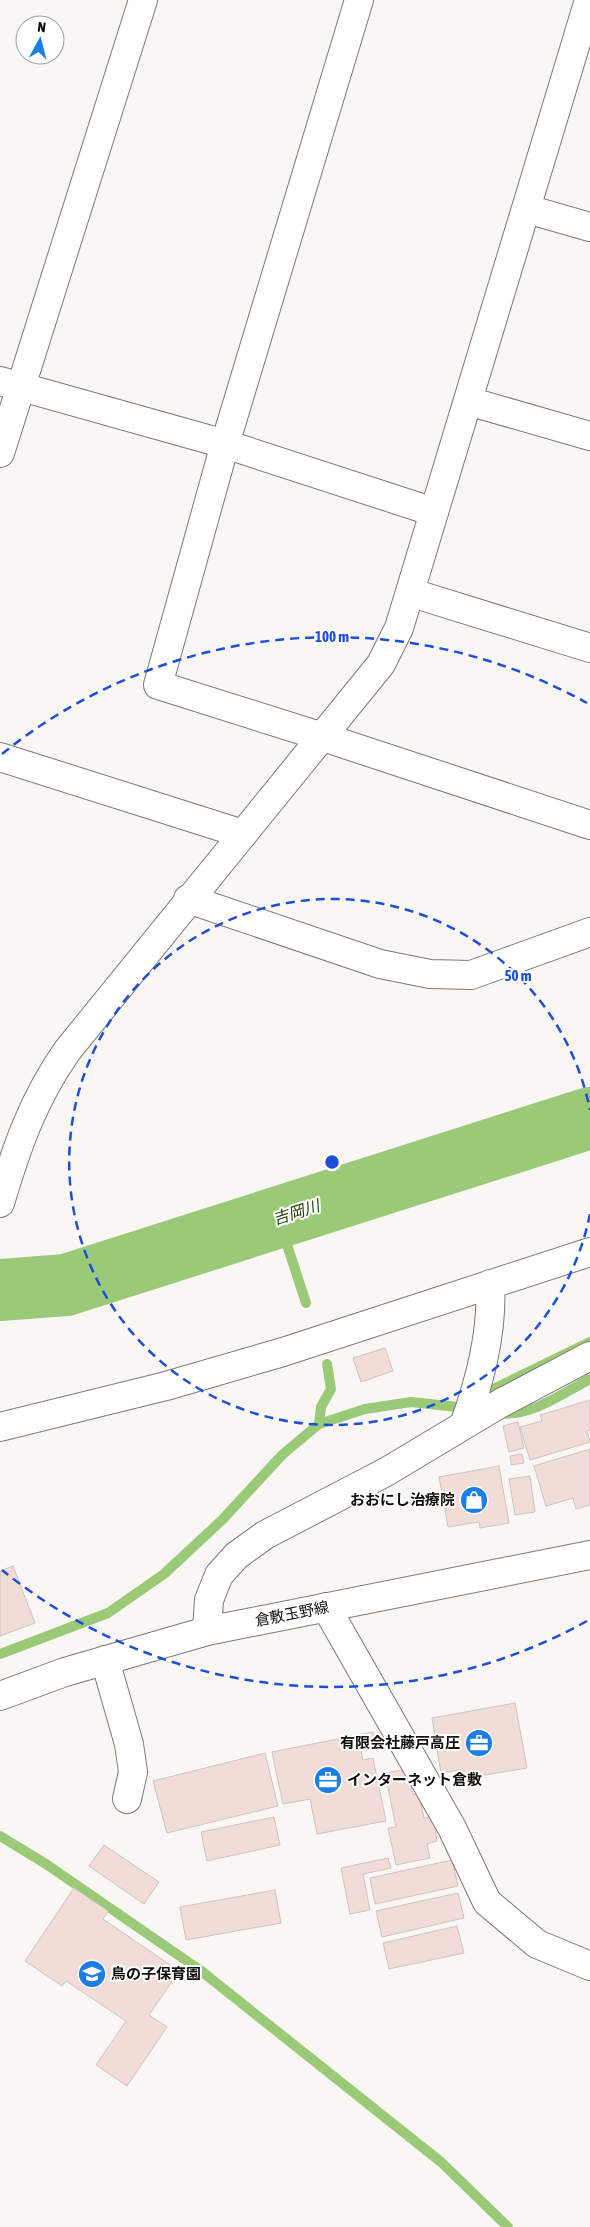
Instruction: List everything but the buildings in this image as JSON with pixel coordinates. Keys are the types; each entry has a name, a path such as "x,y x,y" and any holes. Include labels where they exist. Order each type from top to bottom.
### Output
{"street":[{"path":"0,453 11,384 143,0"},
{"path":"359,0 225,444 158,686 322,737 590,825"},
{"path":"0,1203 9,1147 45,1082 66,1050 381,664 400,628 589,0"},
{"path":"527,209 590,228"},
{"path":"11,384 225,444 434,512"},
{"path":"468,401 590,436"},
{"path":"412,593 590,648"},
{"path":"0,757 243,834"},
{"path":"188,899 380,964 430,974 471,975 590,932"},
{"path":"0,1427 166,1386 274,1354 590,1252"},
{"path":"478,1415 476,1388 492,1312 490,1284"},
{"path":"207,1631 209,1600 219,1575 236,1556 265,1534 386,1472 478,1415 590,1356"},
{"name":"倉敷玉野線","path":"0,1696 105,1660 207,1631 590,1555"},
{"path":"326,1607 452,1828 487,1902 537,1944 590,1966"},
{"path":"105,1660 128,1744 133,1772 126,1799"}],"waterway":[{"name":"吉岡川","path":"0,1290 66,1285 590,1118"},
{"path":"278,1217 306,1303"},
{"path":"477,1397 590,1342"},
{"path":"319,1424 321,1407 331,1389 327,1364"},
{"path":"497,1413 521,1412 545,1404 590,1379"},
{"path":"0,1654 108,1613 164,1574 222,1520 282,1455 319,1424 365,1409 411,1402 467,1408"},
{"path":"0,1836 46,1864 200,1970 441,2162 508,2227"}],"place":[{"name":"おおにし治療院","path":"474,1500"},
{"name":"有限会社藤戸高圧","path":"479,1743"},
{"name":"インターネット倉敷","path":"328,1780"},
{"name":"鳥の子保育園","path":"92,1974"}]}
